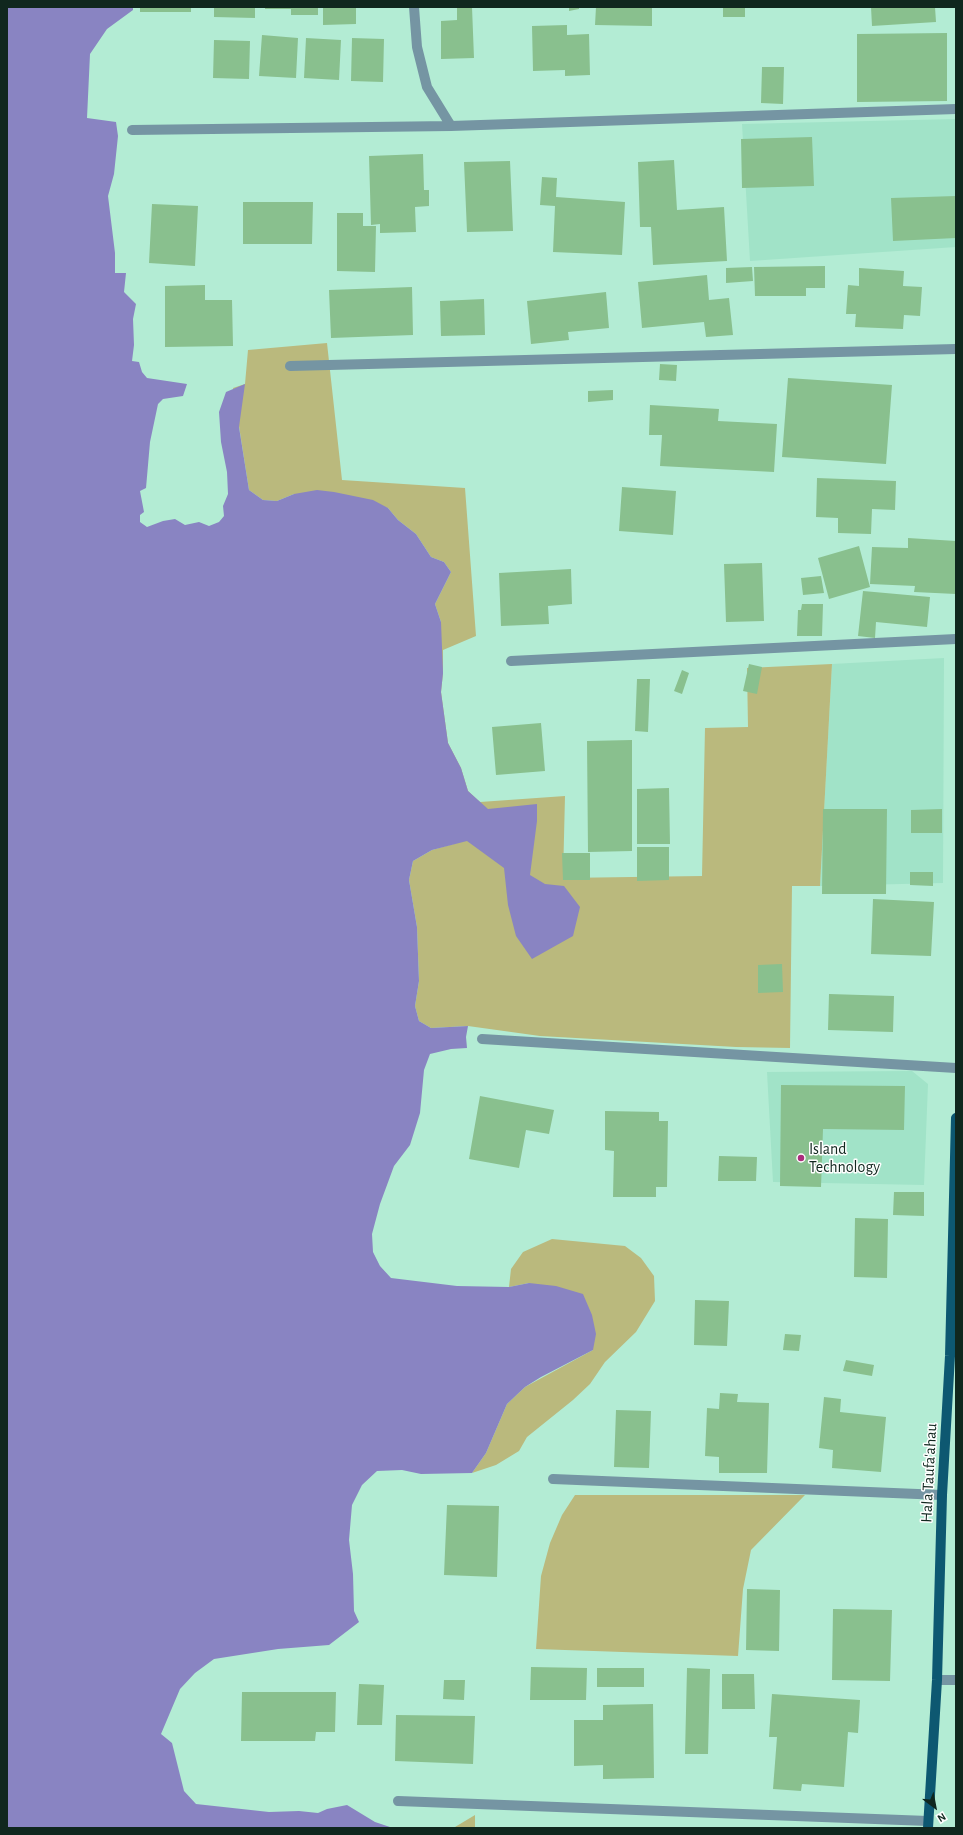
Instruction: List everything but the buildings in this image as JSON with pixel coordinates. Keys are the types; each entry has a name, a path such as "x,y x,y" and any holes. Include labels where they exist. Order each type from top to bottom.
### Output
{"main road":[{"name":"Hala Taufa'ahau","path":"928,1824 937,1680 942,1495 953,1356 956,1118"}],"street":[{"path":"414,7 417,47 427,87 451,126"},
{"path":"132,130 451,126 956,109"},
{"path":"290,366 956,349"},
{"path":"511,661 956,639"},
{"path":"482,1039 956,1068"},
{"path":"553,1478 942,1495"},
{"path":"937,1680 956,1680"},
{"path":"398,1801 928,1824"}],"shaded area":[{"path":"7,7 133,7 133,10 107,29 90,54 87,118 116,122 118,136 114,174 108,196 115,253 115,273 126,273 124,292 136,304 133,319 134,345 132,361 139,362 142,372 147,378 187,384 183,396 163,399 158,404 150,442 146,488 140,491 144,512 140,515 140,522 147,527 163,521 175,519 185,525 199,522 209,526 219,522 224,516 223,506 228,494 227,472 221,442 219,412 226,392 245,384 239,427 249,490 263,500 277,501 294,494 317,490 334,492 373,500 388,508 398,520 416,534 431,557 444,562 451,572 435,604 441,622 443,673 441,692 448,743 461,768 468,791 488,809 537,804 537,821 530,875 545,884 564,886 580,907 573,936 532,959 516,936 508,905 504,868 467,841 432,850 413,861 409,880 417,927 419,981 415,1006 419,1021 431,1028 468,1026 466,1037 467,1048 451,1049 430,1054 424,1070 420,1113 410,1145 394,1166 380,1204 372,1234 373,1252 380,1266 391,1278 457,1286 509,1287 529,1283 556,1286 583,1294 592,1315 596,1334 593,1350 525,1387 507,1404 486,1453 472,1473 421,1474 402,1470 377,1471 362,1485 352,1505 349,1540 353,1574 354,1611 359,1622 329,1645 278,1649 214,1659 195,1673 180,1689 161,1734 172,1743 184,1791 196,1804 269,1812 299,1811 318,1813 327,1809 347,1805 375,1822 393,1828 7,1828"},
{"path":"956,119 956,247 750,261 742,124"},
{"path":"327,343 342,480 465,488 476,636 443,650 441,692 448,743 461,768 468,791 480,802 565,796 563,878 702,876 705,728 748,727 747,668 832,664 820,886 792,886 790,1048 736,1047 540,1036 468,1026 431,1028 419,1021 415,1006 419,981 417,927 409,880 413,861 432,850 467,840 422,765 441,622 435,604 451,572 444,562 431,557 416,534 398,520 388,508 294,494 277,501 263,500 249,490 233,388 245,384 248,350"},
{"path":"944,658 943,883 820,886 832,664"},
{"path":"912,1071 928,1084 924,1185 773,1182 767,1072"},
{"path":"552,1239 625,1246 641,1258 654,1276 655,1301 636,1332 605,1362 590,1384 573,1400 527,1437 519,1451 496,1465 472,1473 486,1453 507,1404 525,1387 593,1350 529,1283 509,1287 511,1269 523,1252"},
{"path":"575,1495 805,1495 751,1550 743,1589 738,1656 536,1649 541,1576 550,1543 562,1515"},
{"path":"475,1815 475,1828 452,1828 455,1827"}],"place":[{"name":"Island Technology","path":"801,1158"}]}
